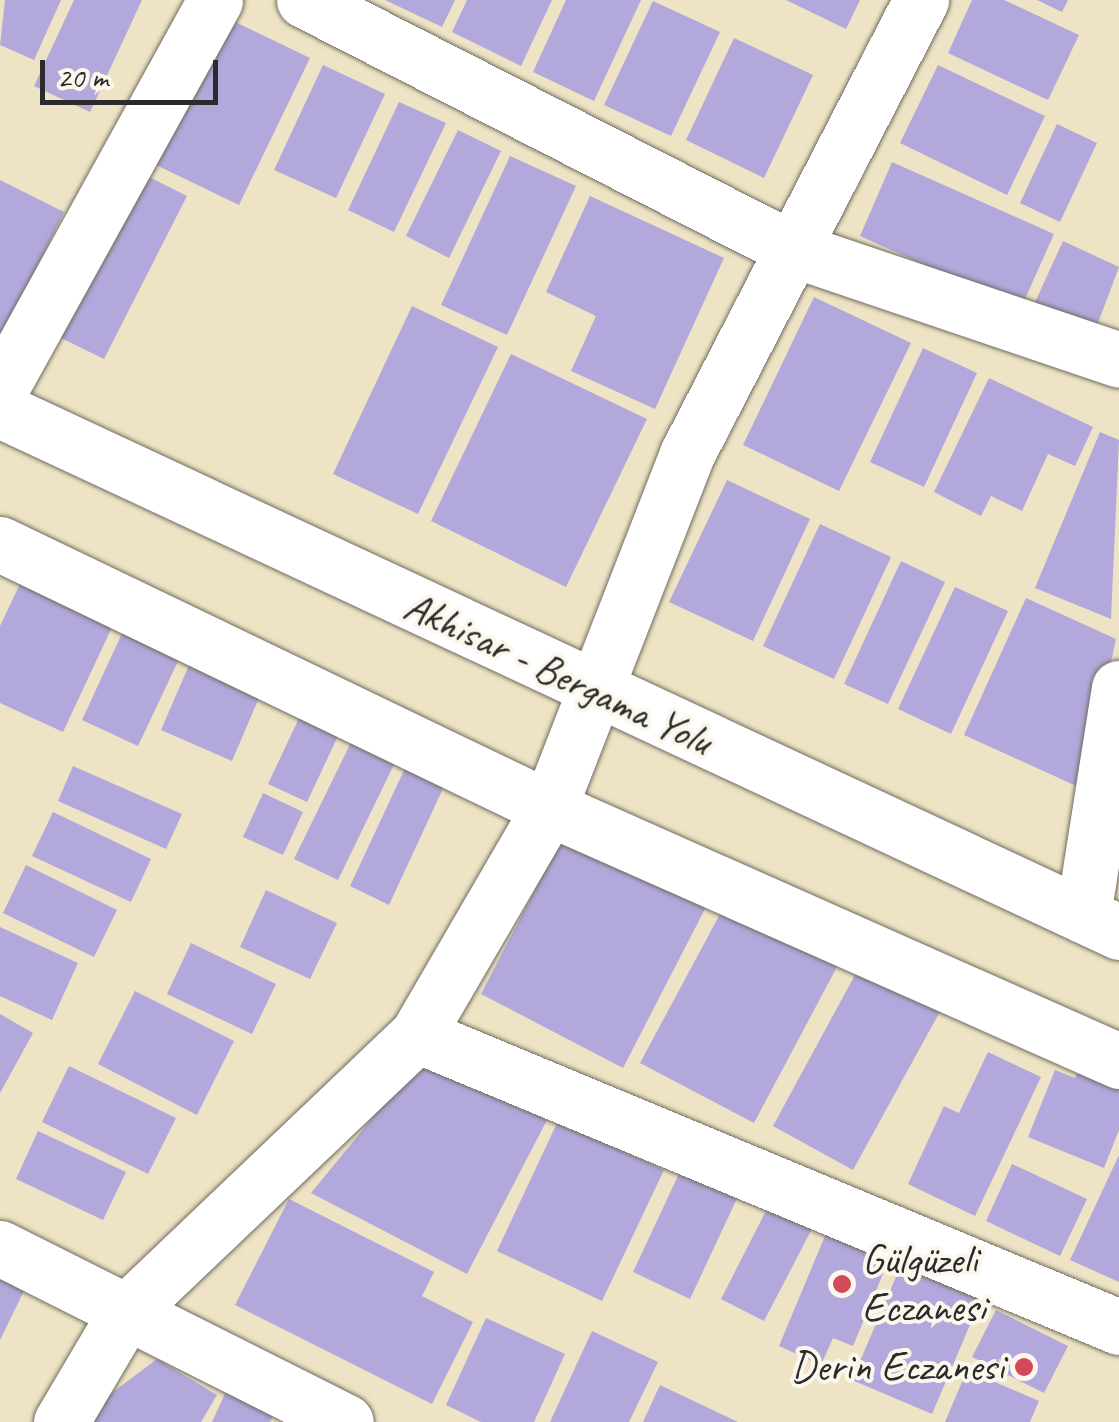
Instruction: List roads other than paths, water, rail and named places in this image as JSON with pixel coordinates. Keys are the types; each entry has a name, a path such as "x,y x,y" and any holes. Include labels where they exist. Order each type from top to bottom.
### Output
{"street":[{"path":"0,390 215,0"},
{"path":"304,0 792,249 1119,360"},
{"path":"61,1422 126,1312 418,1035 548,808 687,454 920,0"},
{"name":"Akhisar - Bergama Yolu","path":"0,410 596,692 1101,923"},
{"path":"0,544 548,808 1119,1061"},
{"path":"1101,923 1119,688"},
{"path":"418,1035 1119,1326"},
{"path":"0,1248 346,1422"}],"place":[{"name":"Gülgüzeli Eczanesi","path":"842,1284"},
{"name":"Derin Eczanesi","path":"1024,1367"}]}
